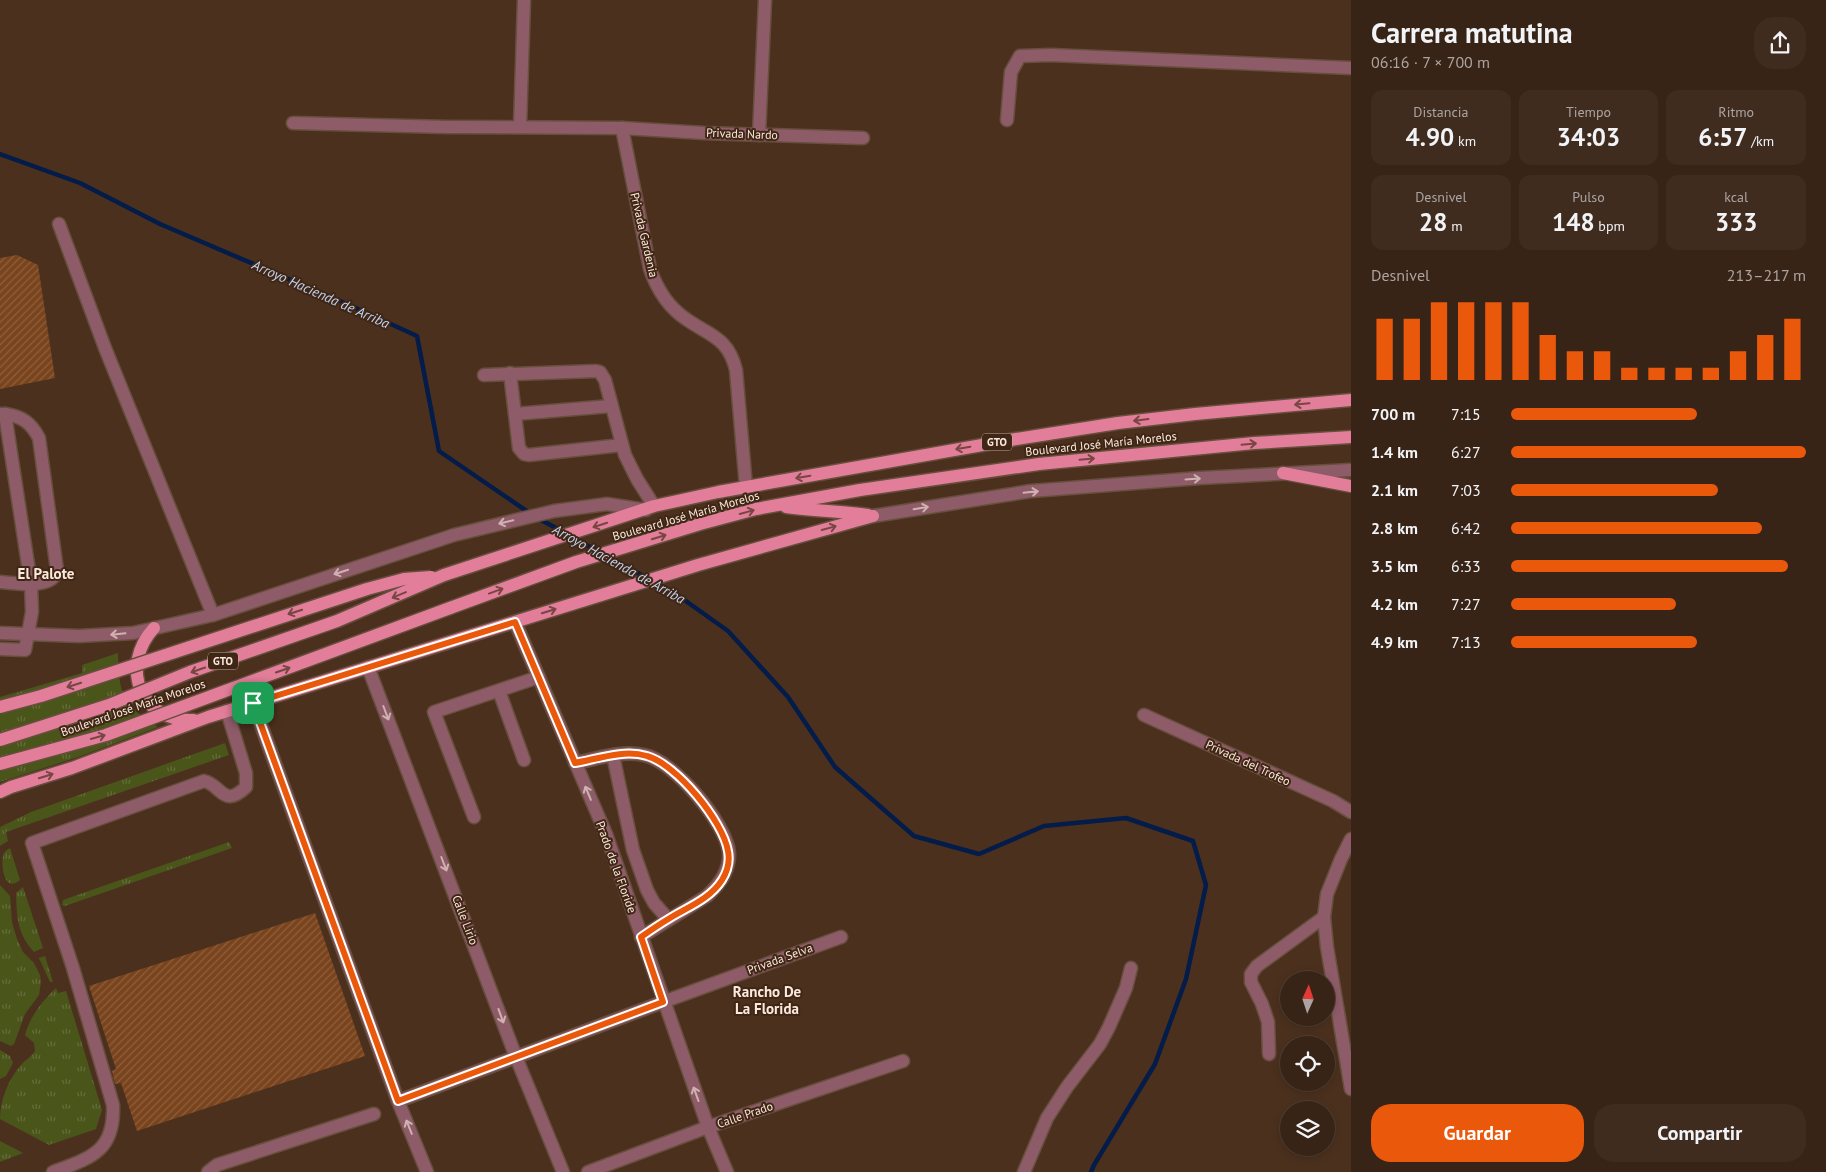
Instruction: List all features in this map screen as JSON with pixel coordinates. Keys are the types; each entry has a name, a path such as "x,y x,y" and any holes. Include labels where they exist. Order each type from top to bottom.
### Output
{"main road":[{"name":"Boulevard José María Morelos","path":"0,740 109,705 190,672 337,621 444,576 650,508 746,487 1016,439 1118,423 1351,400"},
{"name":"Boulevard José María Morelos","path":"0,764 106,735 576,562 700,524 776,506 860,490 1039,464 1254,443 1351,437"},
{"path":"1283,473 1351,486"},
{"path":"776,506 808,510 845,511 873,516"},
{"path":"0,792 72,768 208,717 698,565 873,516"},
{"path":"0,707 41,696 367,589 404,580 444,576"},
{"path":"154,628 138,653 136,673 142,693 156,709 170,717 186,721 208,717"}],"street":[{"path":"520,128 524,0"},
{"path":"759,135 765,0"},
{"path":"1007,120 1011,72 1020,56 1051,54 1351,68"},
{"name":"Privada Nardo","path":"293,123 446,127 622,128 863,138"},
{"name":"Privada Gardenia","path":"622,128 650,269 657,288 669,304 685,319 714,335 725,346 733,359 736,370 746,487"},
{"path":"59,224 105,348 213,615"},
{"path":"484,374 600,372 605,380 622,445 650,508"},
{"path":"510,373 519,448 524,454 529,456 622,445"},
{"path":"515,414 611,406"},
{"path":"0,582 31,584 50,582 56,576 57,570 39,438 31,425 19,417 3,414 31,584 32,612 25,650 0,649"},
{"path":"873,516 1031,492 1283,473 1351,470"},
{"name":"Boulevard José María Morelos","path":"0,633 96,636 124,634 213,615 454,535 554,511 606,504 650,508"},
{"name":"Prado de la Floride","path":"515,622 606,834 663,1002 708,1127 727,1172"},
{"name":"Calle Lirio","path":"368,667 516,1057 563,1172"},
{"path":"474,817 434,712 539,677"},
{"path":"499,691 524,760"},
{"path":"253,703 398,1101 427,1172"},
{"path":"53,1172 87,1159 101,1149 106,1142 112,1124 113,1105 73,968 32,842 204,781 214,785 219,792 225,795 231,796 240,792 246,787 246,773 227,711"},
{"name":"Privada del Trofeo","path":"1144,715 1332,801 1351,812"},
{"path":"575,763 628,754 644,755 660,761 696,794 714,818 724,837 729,852 728,864 722,880 707,896 641,937"},
{"path":"613,756 633,850 647,890 654,903 668,919"},
{"path":"1351,839 1329,890 1324,918 1351,1089"},
{"path":"1269,1054 1268,1022 1262,1004 1251,982 1251,974 1257,966 1324,918"},
{"name":"Privada Selva","path":"398,1101 841,937"},
{"path":"1024,1172 1047,1118 1066,1087 1100,1044 1109,1027 1126,988 1131,968"},
{"name":"Calle Prado","path":"588,1172 708,1127 903,1061"},
{"path":"208,1172 216,1166 374,1114"}],"green space":[{"path":"118,653 120,679 125,697 137,712 158,727 78,757 0,782 0,697 82,673 82,665"},
{"path":"225,743 229,755 6,832 8,841 0,846 0,827 31,812"},
{"path":"229,842 232,848 65,906 62,905 63,900"},
{"path":"10,848 20,880 14,883 6,880 2,863 4,853"},
{"path":"0,885 10,896 12,922 17,939 23,952 34,963 41,982 39,995 25,1014 14,1044 11,1046 0,1041"},
{"path":"23,887 43,948 34,952 24,938 19,925 16,893"},
{"path":"45,956 53,982 50,982 39,958"},
{"path":"56,988 58,993 66,991 102,1110 96,1129 49,1145 0,1119 1,1105 9,1084 16,1071 35,1051 34,1043 25,1035 27,1028 37,1010"},
{"path":"0,1050 10,1056 13,1063 6,1076 0,1079"},
{"path":"0,1141 23,1153 0,1162"}],"building":[{"path":"17,255 38,265 55,378 0,389 0,258"},
{"path":"315,913 365,1056 137,1131 121,1083 115,1084 112,1071 116,1069 89,986"}],"waterway":[{"name":"Arroyo Hacienda de Arriba","path":"0,154 80,183 160,224 417,336 439,451 531,514"},
{"name":"Arroyo Hacienda de Arriba","path":"537,518 564,532"},
{"name":"Arroyo Hacienda de Arriba","path":"570,536 599,552"},
{"name":"Arroyo Hacienda de Arriba","path":"605,555 647,578"},
{"name":"Arroyo Hacienda de Arriba","path":"654,582 676,594 728,631 788,697 835,767 914,836 979,854 1044,826 1126,818 1193,841 1206,885 1186,979 1155,1064 1091,1172"}],"district":[{"name":"El Palote","path":"46,574"},
{"name":"Rancho De La Florida","path":"767,1000"}],"route":[{"path":"515,622 575,763 628,754 653,757 667,766 696,794 714,818 724,837 729,852 728,864 726,872 716,888 707,896 641,937 663,1002 398,1101 253,703 515,622"}]}
